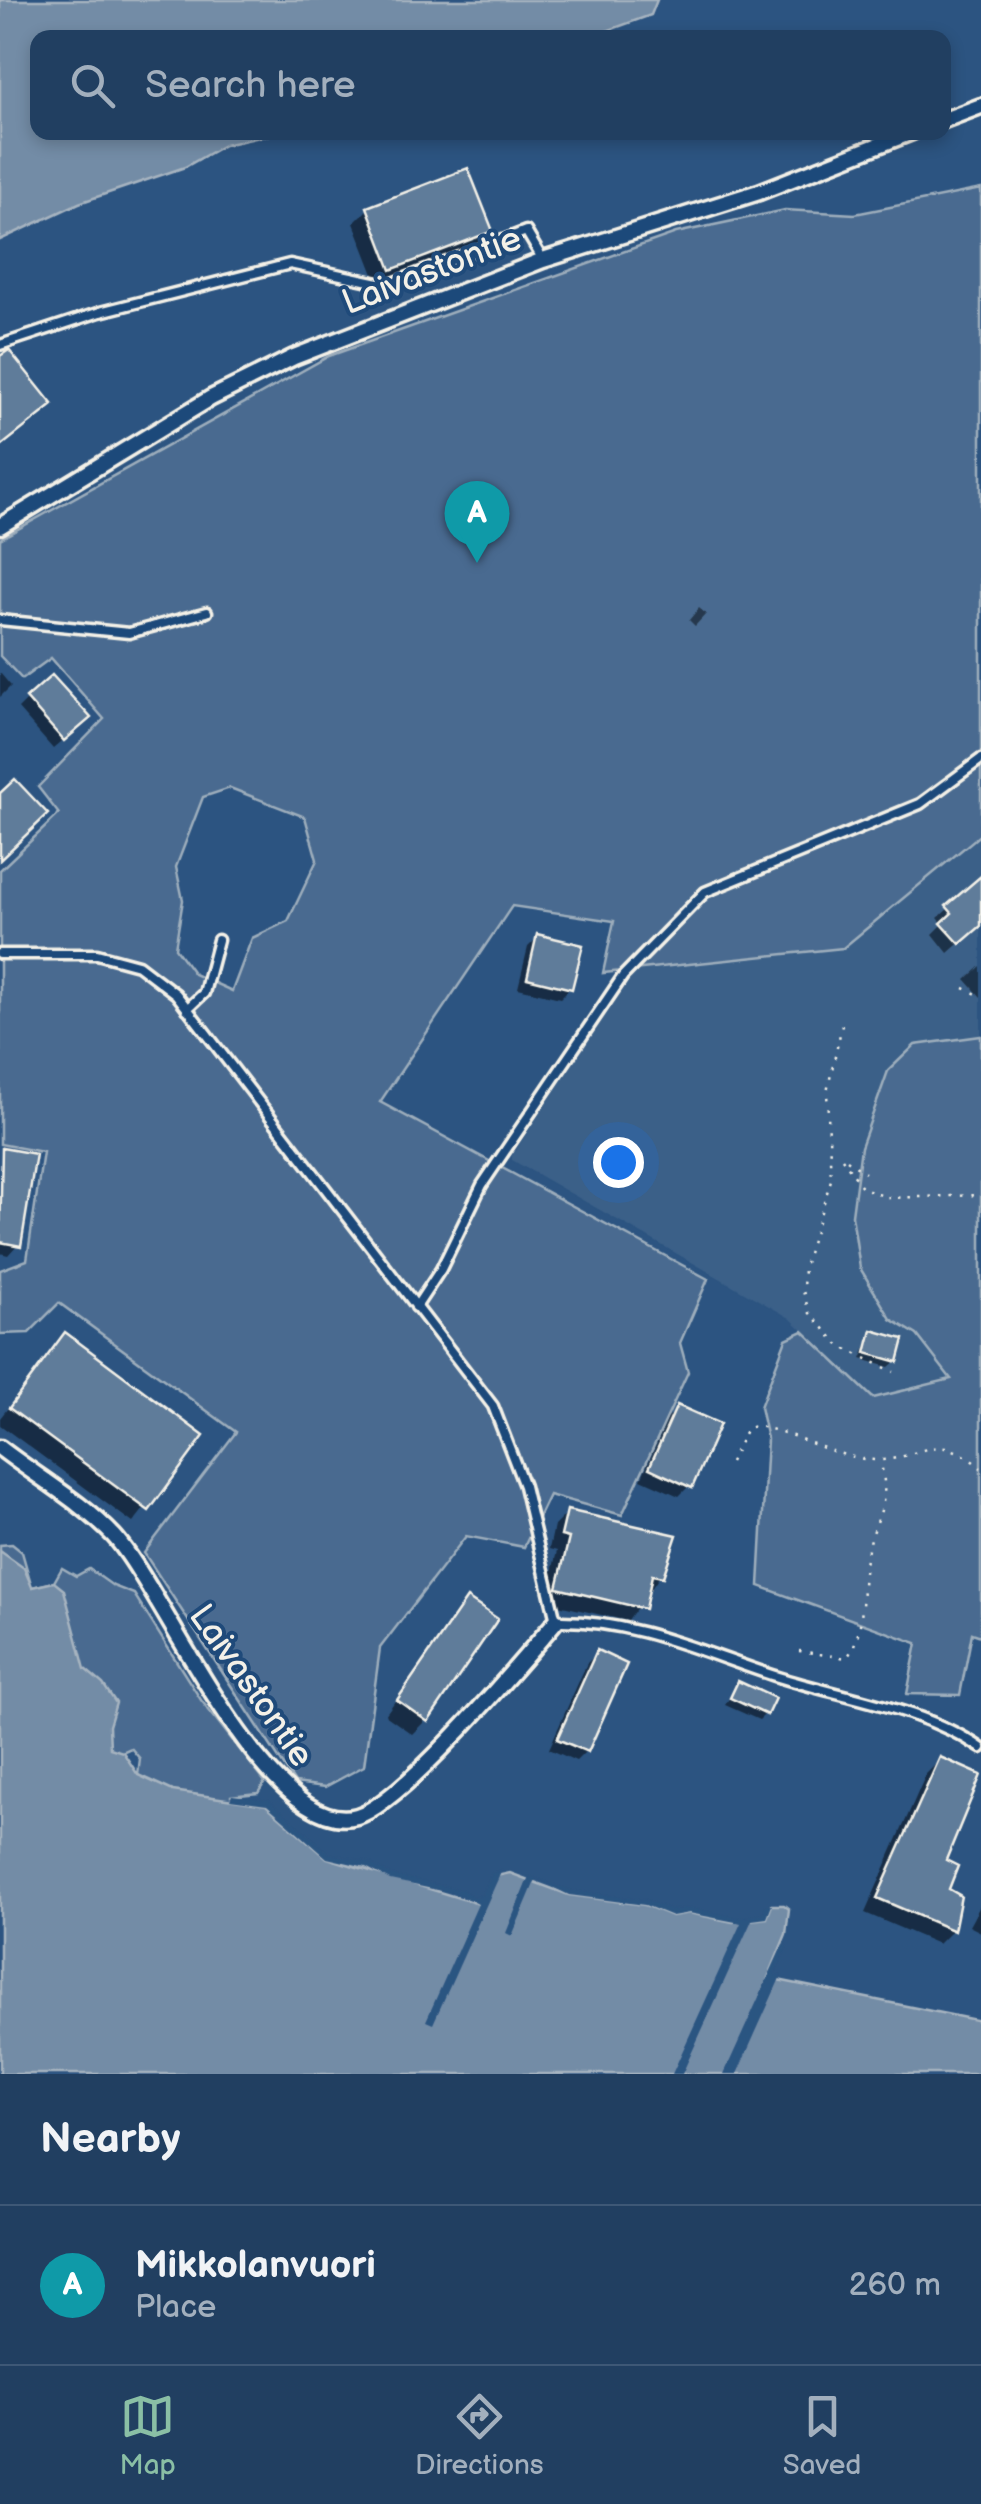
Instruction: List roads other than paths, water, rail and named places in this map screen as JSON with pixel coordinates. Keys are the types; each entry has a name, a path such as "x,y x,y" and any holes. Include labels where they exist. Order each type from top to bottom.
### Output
{"street":[{"path":"951,117 981,106"},
{"name":"Laivastontie","path":"0,526 211,398 294,356 543,260 759,192 892,140"},
{"name":"Laivastontie","path":"0,1448 114,1536 204,1681 288,1792 324,1816 360,1816 382,1804 483,1705 556,1621"}],"lane":[{"path":"0,345 100,312 290,264 388,285 526,231 543,260"},
{"path":"0,620 129,633 207,612"},
{"path":"416,1307 440,1269 482,1185 623,976 705,892 920,804 981,759"},
{"path":"187,1008 204,994 218,940"},
{"path":"0,954 96,954 138,965 176,994 493,1406 524,1486 556,1621 593,1620 654,1635 930,1722 981,1748"}],"place":[{"name":"Mikkolanvuori","path":"477,563"}]}
